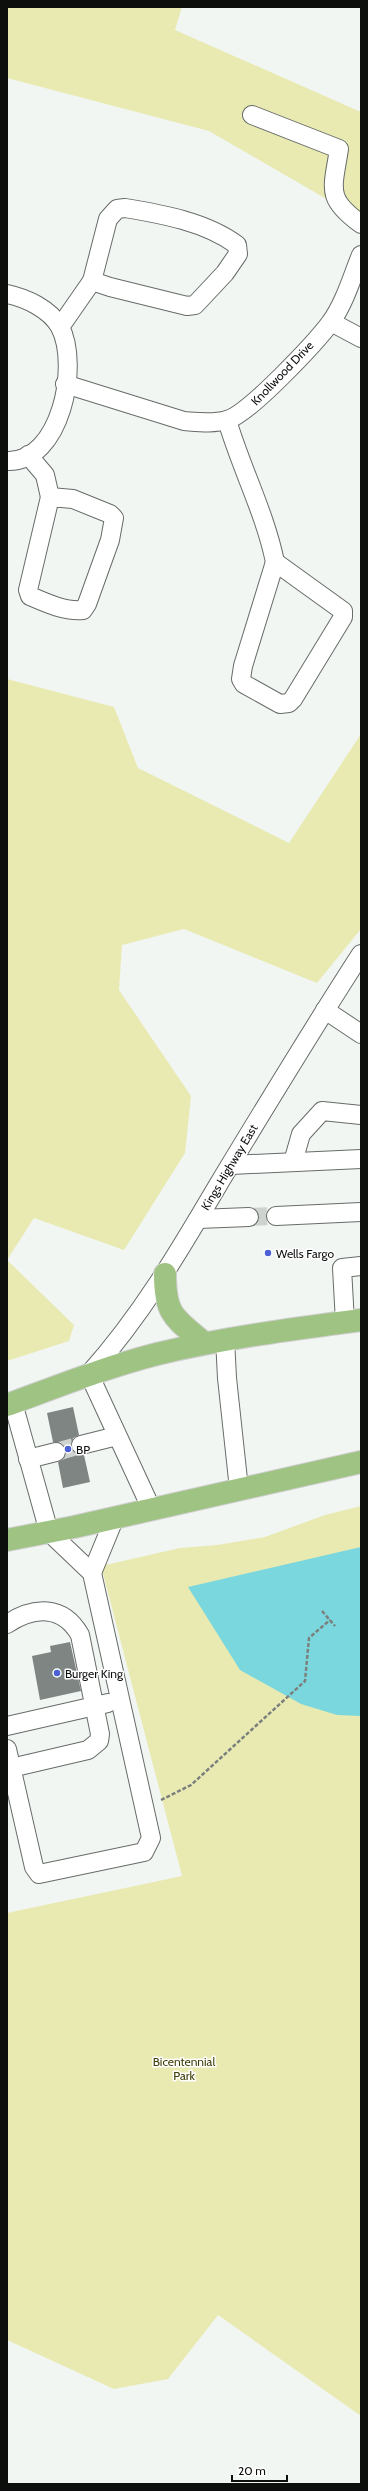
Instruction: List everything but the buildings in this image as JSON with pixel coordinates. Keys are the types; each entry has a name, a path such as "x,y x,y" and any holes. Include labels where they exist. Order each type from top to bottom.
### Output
{"highway":[{"path":"165,1274 165,1293 173,1316 204,1343"},
{"path":"10,1404 89,1374 204,1343 353,1321"},
{"path":"7,1540 49,1532 361,1462"}],"street":[{"path":"252,115 339,149 333,190 336,202 345,212 361,224"},
{"path":"60,327 92,281 108,219 117,208 140,210 208,229 223,235 237,245 238,254 225,273 196,305 187,306 92,281"},
{"name":"Knollwood Drive","path":"65,384 184,421 198,422 227,420 242,412 261,397 331,322 342,302 361,255"},
{"path":"7,294 46,310 60,327 67,348 69,366 54,430 43,446 16,461 7,461"},
{"path":"331,322 361,338"},
{"path":"227,420 236,452 269,533 275,562 243,666 241,679 244,684 280,704 289,703 292,699 343,617 343,611 275,562"},
{"path":"28,455 45,475 50,497 28,590 30,596 43,602 74,611 83,610 87,604 110,540 114,518 110,514 73,499 50,497"},
{"name":"Kings Highway East","path":"89,1374 131,1324 165,1274 324,1010 361,954"},
{"path":"324,1010 361,1034"},
{"path":"293,1162 301,1134 322,1111 361,1115"},
{"path":"230,1165 361,1159"},
{"path":"276,1216 361,1212"},
{"path":"198,1219 249,1217"},
{"path":"353,1321 342,1268 361,1266"},
{"path":"225,1339 227,1378 238,1489"},
{"path":"89,1374 151,1508"},
{"path":"7,1749 34,1867 39,1874 144,1852 151,1838 92,1573 49,1532 10,1404"},
{"path":"81,1445 117,1436"},
{"path":"28,1459 56,1452"},
{"path":"92,1573 115,1517"},
{"path":"7,1624 25,1614 46,1610 54,1611 69,1620 80,1635 96,1706 100,1734 99,1741 95,1747 88,1750 11,1768"},
{"path":"7,1726 120,1700"}],"path":[{"path":"322,1611 335,1626"},
{"path":"144,1806 169,1798 186,1788 305,1681 309,1638 330,1620"}],"green space":[{"path":"7,7 182,7 175,30 361,112 361,219 209,131 7,78"},
{"path":"7,679 114,707 138,768 289,843 361,734 361,929 317,983 184,929 122,945 119,990 191,1096 185,1153 124,1250 34,1218 7,1260"},
{"path":"7,1260 74,1325 69,1341 7,1361"},
{"name":"Bicentennial Park","path":"361,1506 361,2416 218,2315 168,2379 114,2389 7,2340 7,1913 182,1876 101,1566 180,1548 217,1545 265,1537 325,1515"}],"water":[{"path":"361,1547 361,1716 337,1715 301,1704 240,1670 188,1587"}],"tunnel":[{"path":"249,1217 276,1216"},
{"path":"56,1452 81,1445"}],"place":[{"name":"Wells Fargo","path":"268,1253"},
{"name":"BP","path":"68,1449"},
{"name":"Burger King","path":"57,1673"}]}
